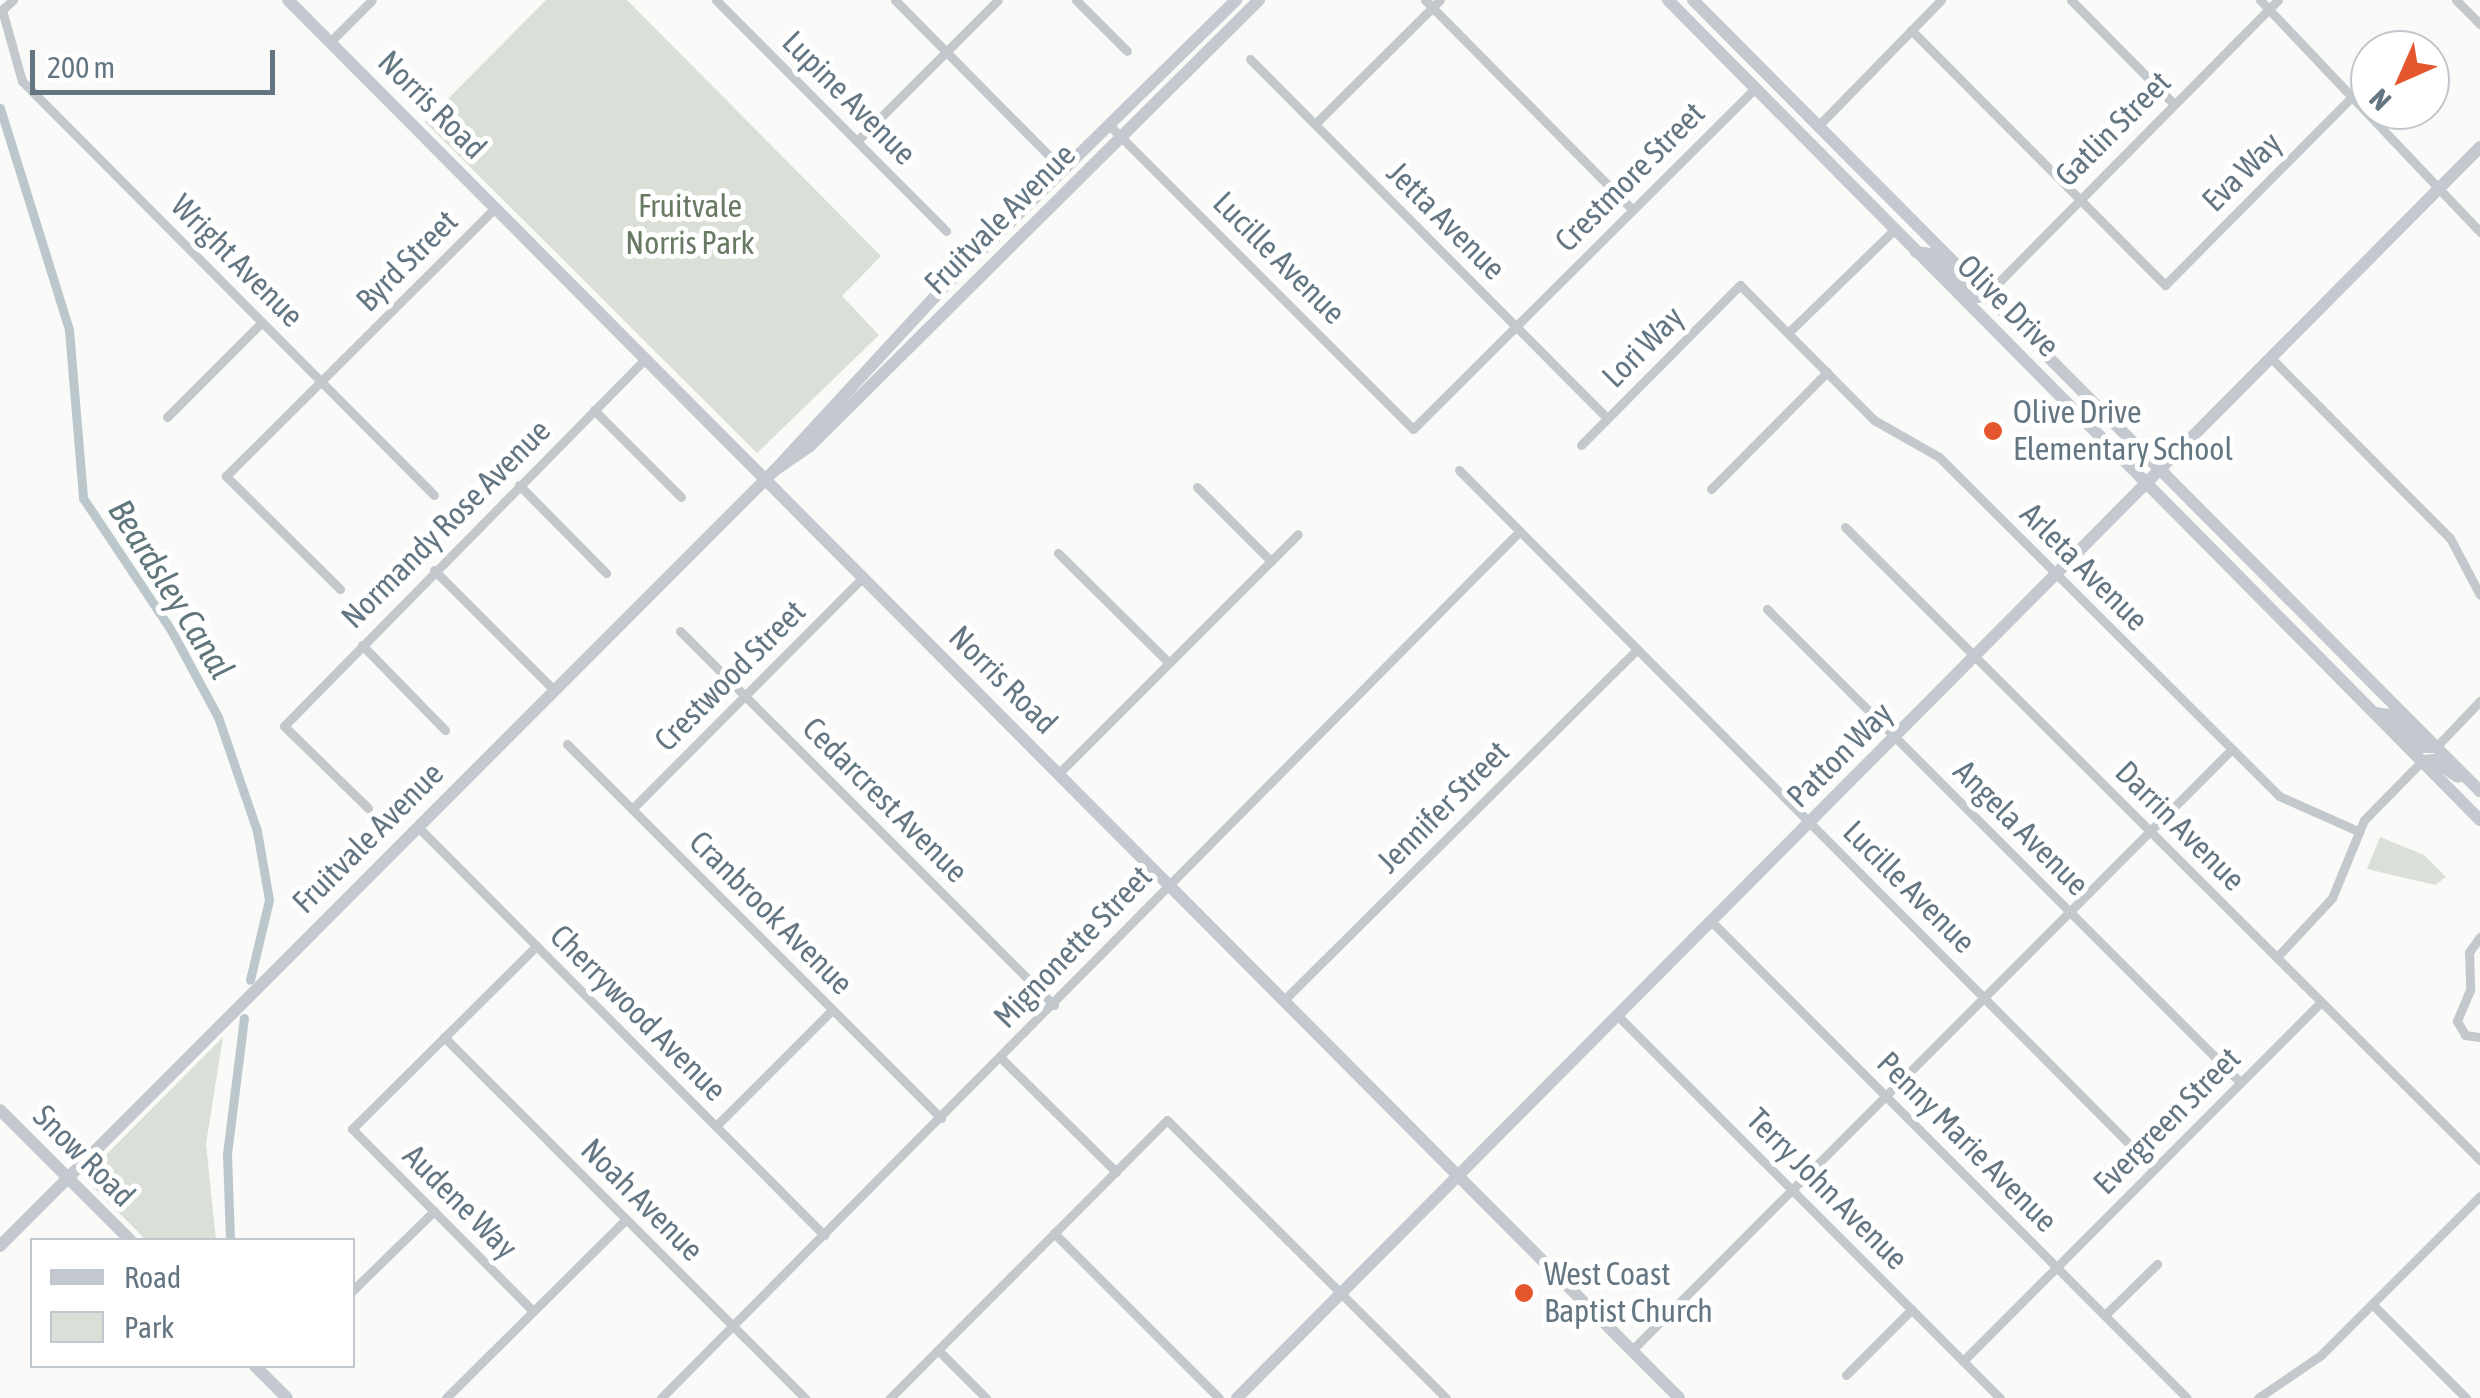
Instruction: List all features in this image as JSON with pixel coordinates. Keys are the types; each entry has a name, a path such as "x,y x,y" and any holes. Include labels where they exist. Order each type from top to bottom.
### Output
{"main road":[{"name":"Norris Road","path":"288,0 645,359 770,474 863,578 1679,1398"},
{"name":"Fruitvale Avenue","path":"0,1246 770,474 909,324 1236,0"},
{"name":"Fruitvale Avenue","path":"770,474 786,468 1259,0"},
{"name":"Olive Drive","path":"1668,0 2480,820"},
{"name":"Olive Drive","path":"1693,0 2480,792"},
{"path":"1755,88 1818,126"},
{"name":"Patton Way","path":"1237,1398 2150,487 2271,358 2480,148"},
{"path":"1916,252 1930,254 1976,297 1986,295"},
{"path":"909,324 922,336"},
{"path":"2374,713 2390,715 2422,746 2436,747"},
{"path":"2422,761 2433,760 2480,792"},
{"name":"Snow Road","path":"0,1110 128,1238"},
{"path":"257,1368 288,1398"}],"street":[{"name":"Wright Avenue","path":"13,0 2,10 22,81 434,494"},
{"path":"330,42 372,0"},
{"name":"Lupine Avenue","path":"716,0 946,231"},
{"path":"895,0 1063,170"},
{"path":"857,141 998,0"},
{"path":"1076,0 1127,51"},
{"path":"1818,126 1941,0"},
{"path":"2071,0 2174,104"},
{"path":"2260,0 2350,91"},
{"name":"Gatlin Street","path":"1986,295 2278,0"},
{"path":"2456,0 2480,24"},
{"path":"1315,124 1432,2 1632,208"},
{"path":"1911,30 2079,198"},
{"name":"Jetta Avenue","path":"1250,59 1607,418"},
{"name":"Crestmore Street","path":"1413,428 1755,88"},
{"name":"Eva Way","path":"2079,198 2166,285 2350,99"},
{"name":"Lucille Avenue","path":"1108,124 1413,428"},
{"path":"2385,130 2480,232"},
{"name":"Byrd Street","path":"340,590 226,476 495,208"},
{"path":"1788,333 1894,230"},
{"name":"Arleta Avenue","path":"1740,285 1884,428 1939,457 2290,804 2358,831"},
{"name":"Lori Way","path":"1581,445 1740,285"},
{"path":"167,417 262,322"},
{"path":"2271,358 2450,538 2480,595"},
{"name":"Normandy Rose Avenue","path":"368,808 284,726 645,359"},
{"path":"1710,488 1827,372"},
{"path":"594,410 682,497"},
{"name":"Lucille Avenue","path":"1459,470 2154,1169"},
{"path":"518,486 606,572"},
{"path":"1197,487 1271,561"},
{"name":"Darrin Avenue","path":"1845,526 2480,1160"},
{"name":"Mignonette Street","path":"661,1398 1520,531"},
{"path":"1058,774 1298,534"},
{"path":"1058,552 1169,663"},
{"path":"434,570 554,690"},
{"name":"Crestwood Street","path":"632,809 863,578"},
{"name":"Angela Avenue","path":"1766,609 2241,1082"},
{"name":"Cedarcrest Avenue","path":"680,631 1054,1005"},
{"path":"362,645 445,730"},
{"name":"Jennifer Street","path":"1284,1000 1637,649"},
{"path":"2436,747 2480,701"},
{"name":"Cranbrook Avenue","path":"567,744 941,1118"},
{"path":"1632,1350 2232,749"},
{"path":"2276,957 2332,898 2358,831 2422,761"},
{"name":"Cherrywood Avenue","path":"418,827 824,1235"},
{"name":"Penny Marie Avenue","path":"1712,922 2188,1398"},
{"path":"2480,937 2470,946 2470,990 2457,1020 2465,1034 2480,1037"},
{"path":"444,1037 536,946"},
{"name":"Evergreen Street","path":"1963,1361 2321,1002"},
{"path":"716,1126 832,1010"},
{"name":"Terry John Avenue","path":"1618,1016 2000,1398"},
{"name":"Audene Way","path":"444,1037 352,1129 533,1311"},
{"name":"Noah Avenue","path":"444,1037 805,1398"},
{"path":"1001,1058 1116,1172"},
{"path":"890,1398 1168,1120 1446,1398"},
{"path":"2258,1398 2321,1355 2478,1203"},
{"path":"355,1288 434,1211"},
{"path":"446,1398 626,1219"},
{"path":"1054,1233 1219,1398"},
{"path":"2105,1315 2157,1264"},
{"path":"2372,1304 2466,1398"},
{"path":"1846,1375 1912,1310"},
{"path":"938,1350 986,1398"}],"green space":[{"name":"Fruitvale Norris Park","path":"546,0 627,0 881,256 842,296 879,335 757,453 425,122"},
{"path":"2380,837 2424,855 2446,877 2435,885 2367,869"},
{"path":"223,1037 206,1144 216,1238 144,1238 90,1184 90,1171"}],"waterway":[{"name":"Beardsley Canal","path":"0,108 69,330 83,498 171,630 218,717 257,831 269,900 250,980"},
{"name":"Beardsley Canal","path":"230,1238 227,1154 244,1018"}],"place":[{"name":"Olive Drive Elementary School","path":"1993,431"},
{"name":"West Coast Baptist Church","path":"1524,1293"}]}
